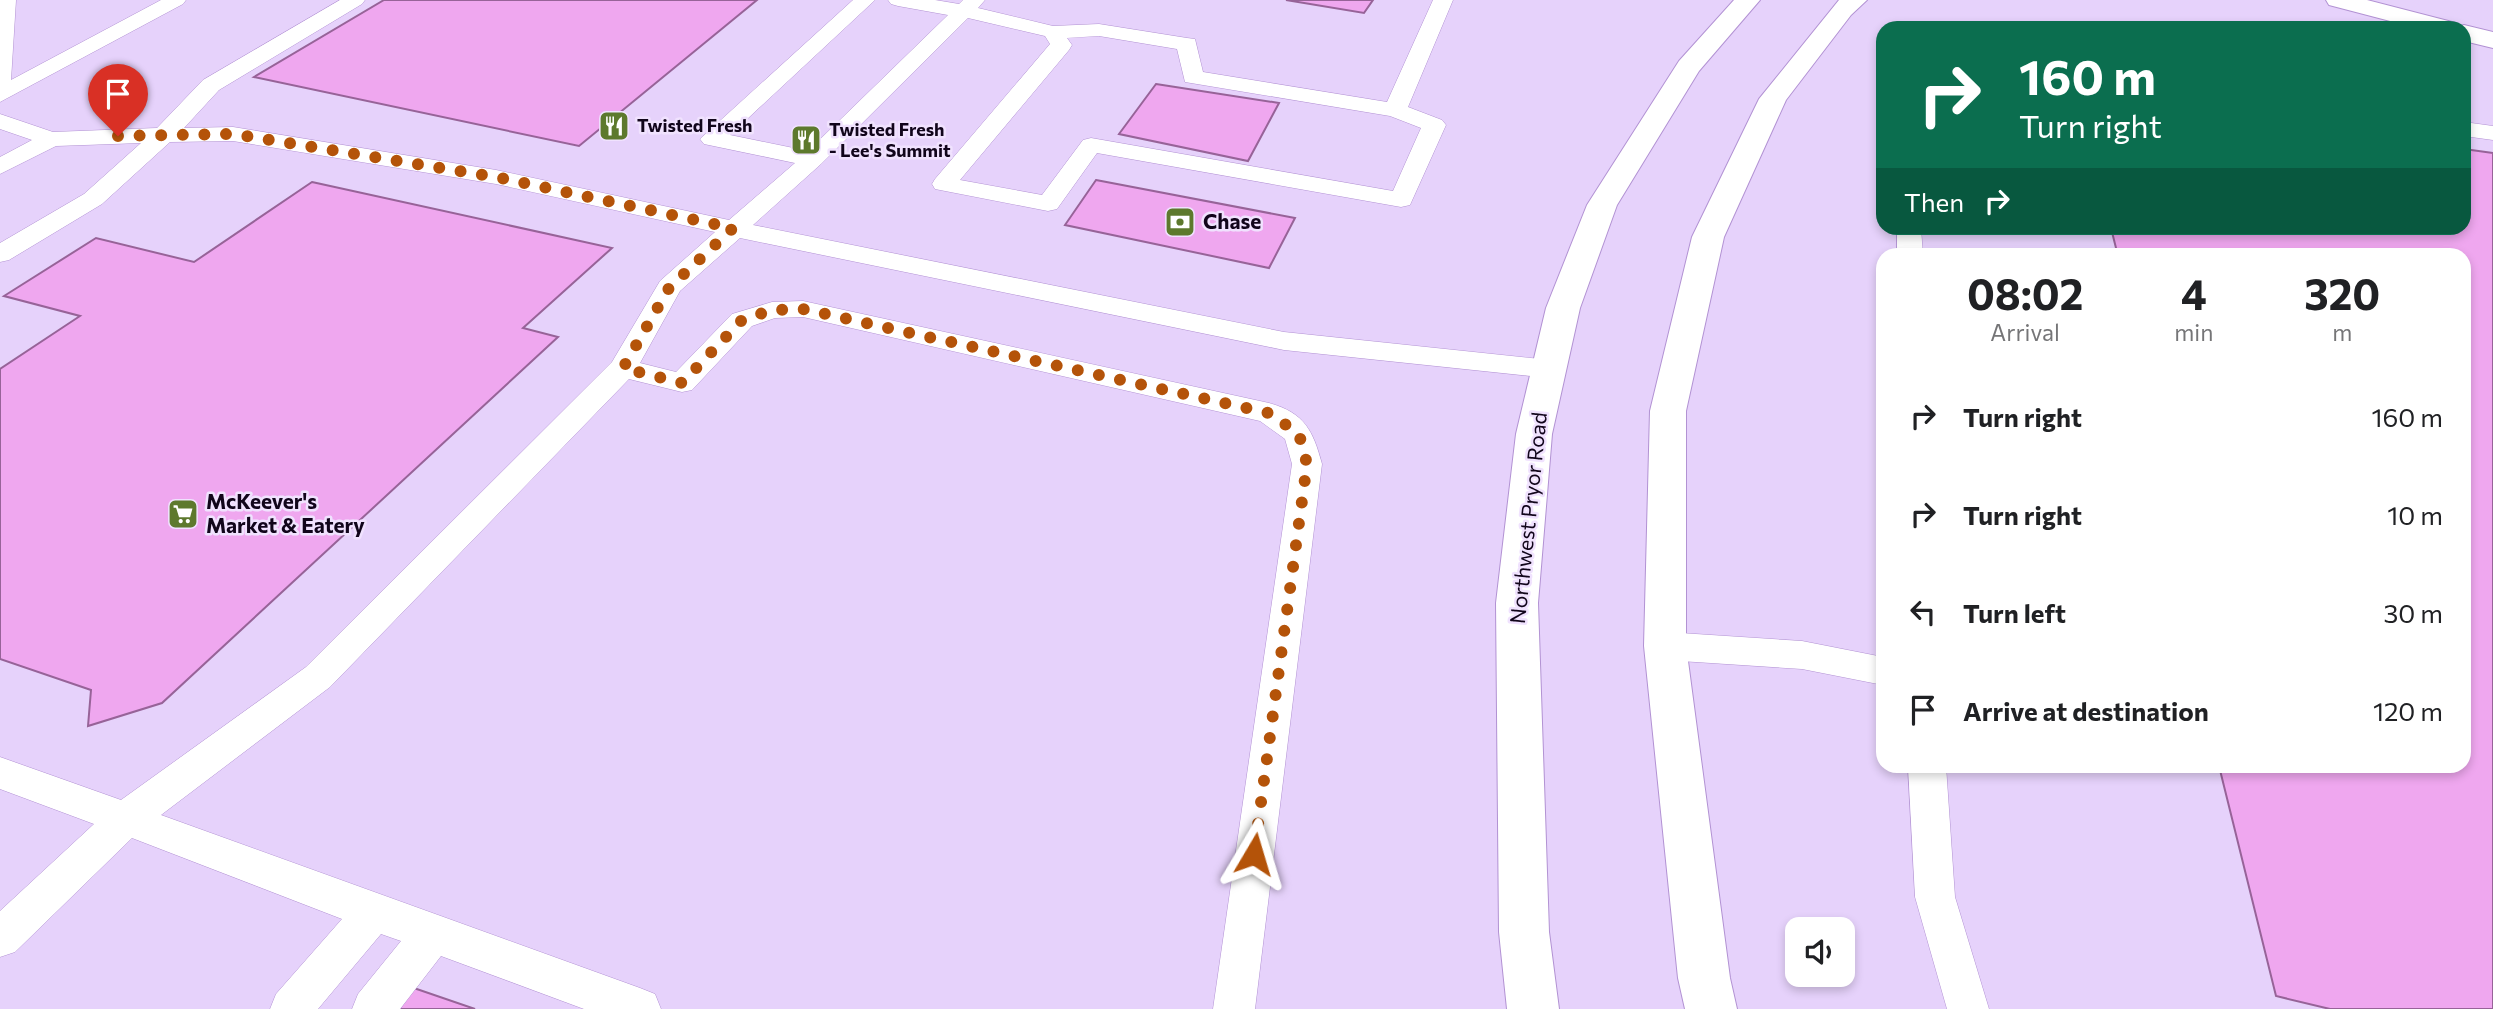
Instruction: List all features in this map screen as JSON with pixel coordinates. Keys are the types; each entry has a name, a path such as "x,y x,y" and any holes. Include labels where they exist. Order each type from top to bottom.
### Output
{"main road":[{"name":"Northwest Pryor Road","path":"1533,1009 1524,932 1517,603 1534,434 1563,308 1602,205 1688,67 1748,0"},
{"path":"1711,1009 1704,978 1665,646 1668,411 1708,237 1773,99 1842,10 1855,0"},
{"path":"2338,0 2420,21"},
{"path":"2471,35 2493,40"}],"lane":[{"path":"0,84 6,0"},
{"path":"122,0 127,27"},
{"path":"0,95 176,0"},
{"path":"0,254 93,200 164,135 211,85 355,0"},
{"path":"813,159 712,139 865,0"},
{"path":"898,0 970,6 1053,32 1099,30 1187,44 1193,77 1395,110 1434,125 1401,200 1091,145 1048,204 944,184 1061,45 1053,32"},
{"path":"1395,110 1443,0"},
{"path":"0,938 126,819 318,677 623,368 669,288 813,159 970,6"},
{"path":"0,121 51,139 233,134 496,177 1284,341 1549,369"},
{"path":"2471,130 2493,133"},
{"path":"0,167 51,139"},
{"path":"623,368 682,383 742,320 772,310 803,309 1269,413 1299,434 1307,464 1234,1009"},
{"path":"1665,646 1802,654 1876,670"},
{"path":"0,772 432,935 640,1009"},
{"path":"1927,773 1935,897 1968,1009"},
{"path":"291,1009 374,912"},
{"path":"373,1009 432,935"}],"building":[{"path":"384,0 757,0 579,146 254,77"},
{"path":"1286,0 1373,0 1364,13"},
{"path":"1156,84 1279,103 1248,161 1119,134"},
{"path":"2471,150 2493,153 2493,1009 2330,1009 2276,996 2221,773 2471,773 2471,248 2116,248 2113,235 2471,235"},
{"name":"Chase","path":"1096,180 1295,218 1269,268 1065,225"},
{"name":"McKeever's Market & Eatery","path":"312,182 612,248 523,328 558,337 162,703 88,726 91,690 0,659 0,369 80,316 4,296 96,238 194,262"},
{"path":"405,985 475,1009 384,1009"}],"place":[{"name":"Twisted Fresh","path":"614,126"},
{"name":"Twisted Fresh - Lee's Summit","path":"806,140"},
{"name":"Chase","path":"1180,222"},
{"name":"McKeever's Market & Eatery","path":"183,514"}],"route":[{"path":"118,136 233,134 496,177 733,228 669,288 623,368 682,383 742,320 772,310 803,309 1269,413 1299,434 1307,464 1254,854"}]}
